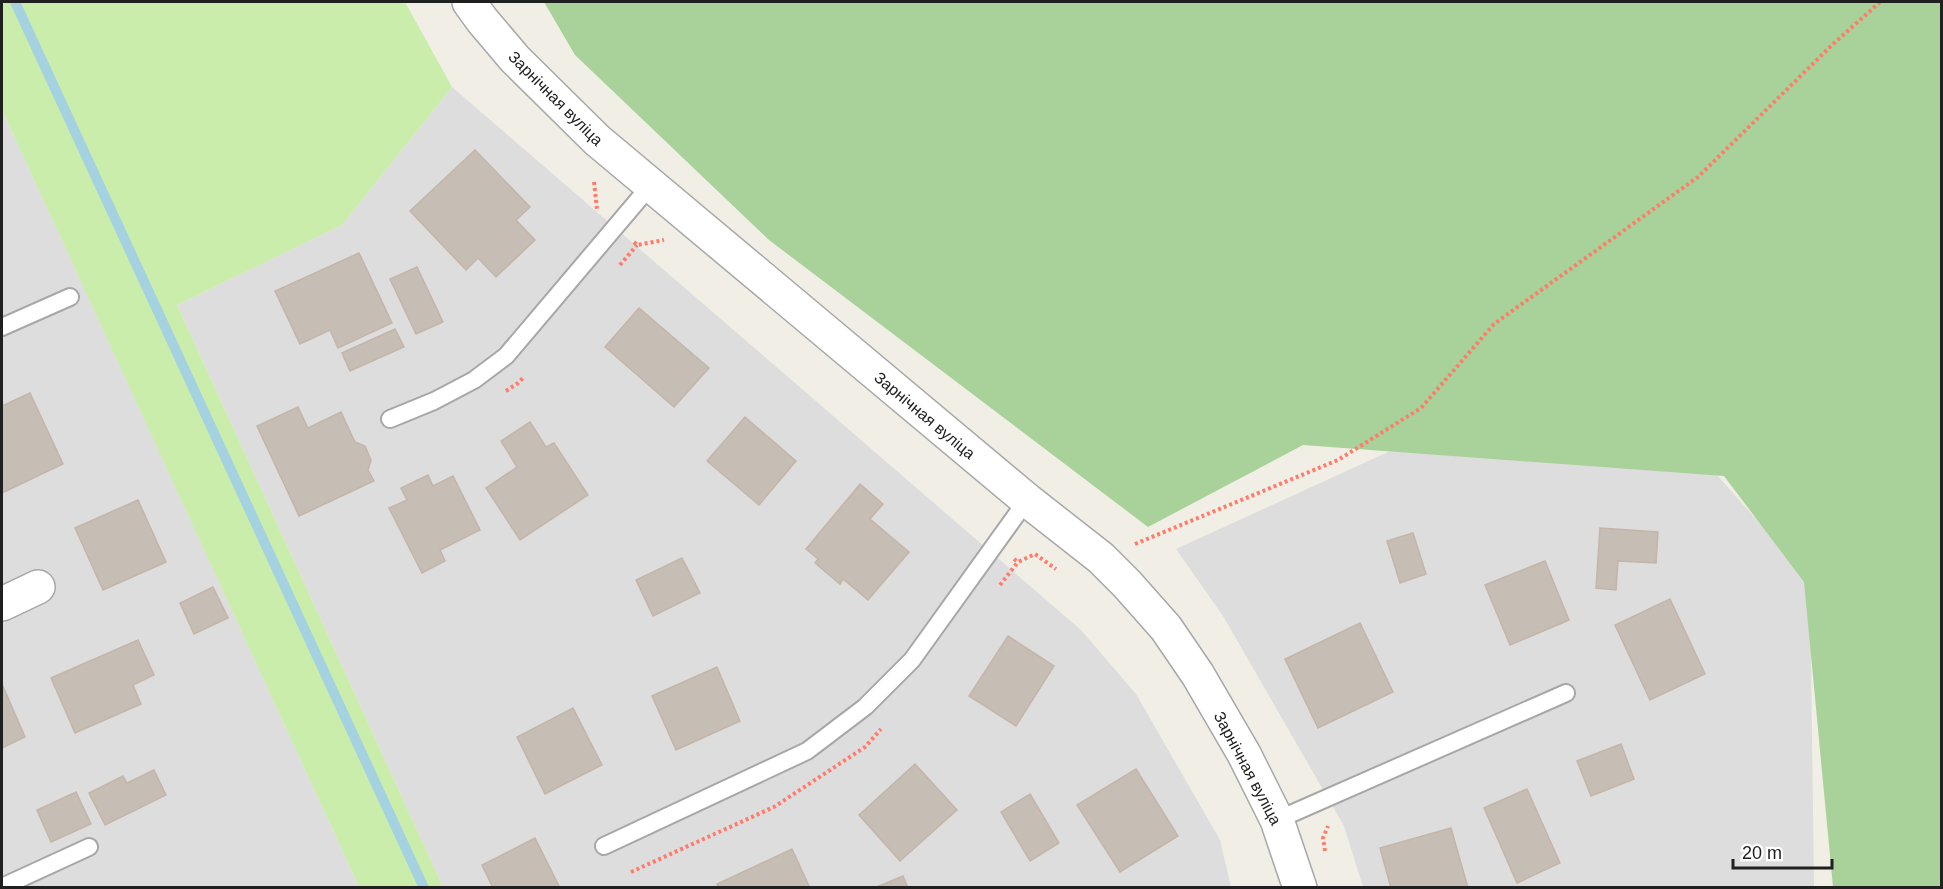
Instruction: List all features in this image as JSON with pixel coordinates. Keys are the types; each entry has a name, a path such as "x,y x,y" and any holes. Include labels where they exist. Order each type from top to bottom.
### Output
{"street":[{"name":"Зарнічная вуліца","path":"469,2 515,58 597,141 1027,500 1101,558 1166,628 1185,656 1244,754 1278,820 1300,888"},
{"path":"2,603 38,587"}],"lane":[{"path":"390,419 434,401 474,380 506,356 650,186"},
{"path":"2,327 70,297"},
{"path":"604,846 807,752 865,707 912,660 1027,500"},
{"path":"1278,820 1566,693"},
{"path":"2,887 89,847"}],"path":[{"path":"1101,558 1338,460 1421,408 1494,324 1698,177 1833,44 1880,2"},
{"path":"594,177 595,208 637,245 664,240"},
{"path":"995,545 1018,562 1035,554 1063,573"}],"shaded area":[{"path":"452,87 1081,630 1136,694 1220,840 1231,887 443,887 177,305 342,225"},
{"path":"2,110 114,353 359,887 2,887"},
{"path":"1390,451 1717,475 1810,580 1814,887 1363,887 1344,826 1223,616 1176,549"}],"green space":[{"path":"2,2 405,2 452,87 342,225 177,305 443,887 359,887 2,110"},
{"path":"544,2 1941,2 1941,887 1833,887 1804,582 1724,476 1303,445 1148,527 769,240 575,55"}],"building":[{"path":"475,150 530,207 516,220 535,240 496,277 478,258 466,270 410,211"},
{"path":"359,253 392,323 338,348 330,330 300,344 275,291"},
{"path":"417,267 443,322 416,334 390,279"},
{"path":"639,308 709,368 674,407 605,347"},
{"path":"395,329 404,347 350,371 342,353"},
{"path":"30,393 63,464 2,493 2,406"},
{"path":"298,407 308,428 341,412 355,442 365,446 371,460 368,470 374,481 299,516 257,426"},
{"path":"745,417 796,461 759,505 707,461"},
{"path":"530,422 546,447 554,443 588,495 520,540 486,488 517,467 501,441"},
{"path":"428,475 433,486 453,476 480,530 440,550 445,561 422,573 389,508 407,500 401,488"},
{"path":"860,484 883,504 870,519 909,552 868,600 843,579 840,584 815,563 818,559 806,549"},
{"path":"138,500 166,562 103,590 75,528"},
{"path":"1600,528 1658,532 1656,563 1618,561 1616,590 1596,588"},
{"path":"1413,533 1426,574 1400,583 1387,541"},
{"path":"682,558 700,593 653,616 636,580"},
{"path":"1545,561 1569,620 1510,645 1485,585"},
{"path":"213,587 228,618 194,634 180,603"},
{"path":"1670,599 1705,674 1650,700 1615,625"},
{"path":"1360,623 1393,692 1318,728 1285,659"},
{"path":"1008,636 1054,666 1016,726 969,696"},
{"path":"138,640 154,675 133,685 141,704 75,733 51,678"},
{"path":"717,667 740,721 676,750 652,696"},
{"path":"2,684 25,737 2,748"},
{"path":"573,708 602,765 545,794 517,737"},
{"path":"1621,744 1634,779 1591,796 1577,761"},
{"path":"915,764 957,810 900,861 859,815"},
{"path":"1136,769 1178,836 1120,872 1077,805"},
{"path":"154,770 166,795 105,825 89,793 123,776 127,783"},
{"path":"1527,789 1560,863 1517,883 1484,808"},
{"path":"76,792 91,824 51,842 37,810"},
{"path":"1030,794 1059,843 1030,861 1001,812"},
{"path":"1451,828 1468,888 1391,888 1380,848"},
{"path":"535,838 560,888 493,888 482,865"},
{"path":"792,849 810,888 719,888 717,884"},
{"path":"903,876 908,888 874,888"}],"waterway":[{"path":"15,2 424,888"}]}
